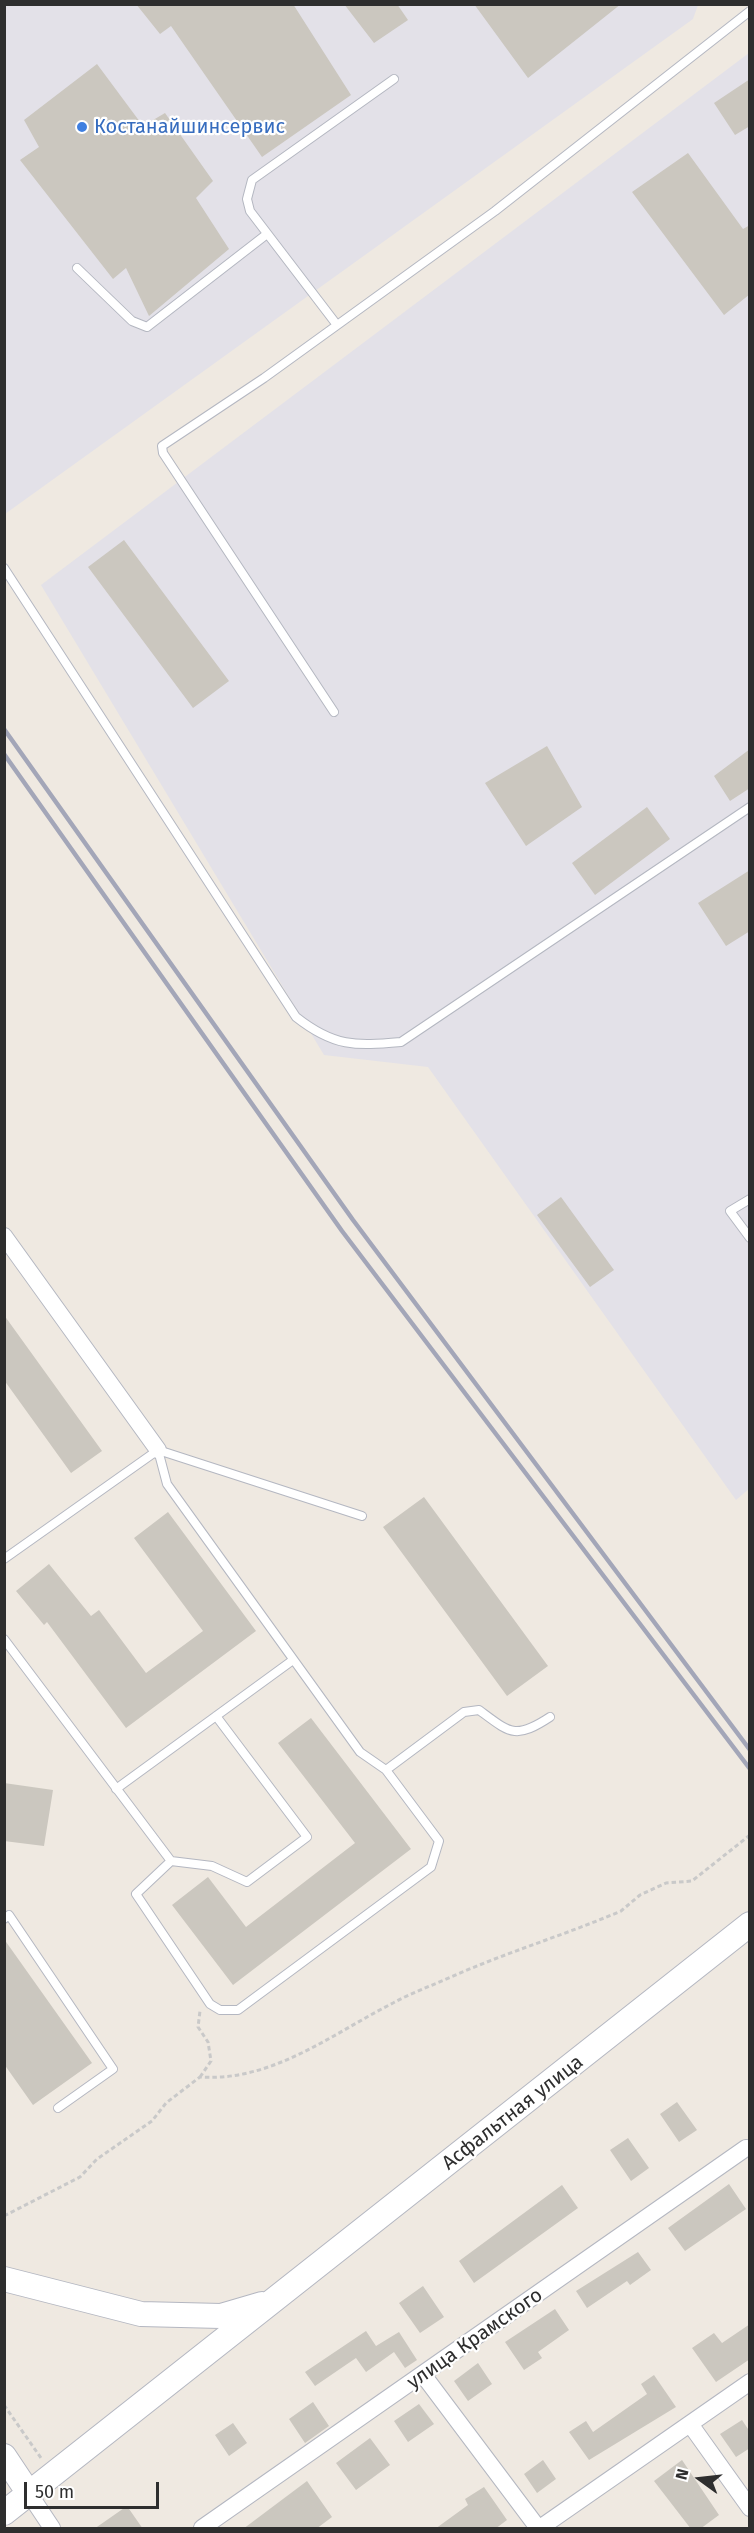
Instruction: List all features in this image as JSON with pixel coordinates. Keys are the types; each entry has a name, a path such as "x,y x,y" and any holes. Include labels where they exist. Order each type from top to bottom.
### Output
{"main road":[{"name":"Асфальтная улица","path":"4,2513 30,2495 750,1924"},
{"path":"4,2279 141,2314 221,2316 276,2299"},
{"path":"4,2457 30,2495"}],"street":[{"path":"7,1245 158,1450"},
{"name":"улица Крамского","path":"202,2529 748,2147"},
{"path":"423,2376 539,2529 750,2382"},
{"path":"690,2424 750,2508"},
{"path":"30,2495 52,2529"}],"lane":[{"path":"334,712 163,453 162,446 337,325 495,211 750,10"},
{"path":"337,325 250,211 247,199 252,180 394,80"},
{"path":"77,268 132,321 147,327 267,234"},
{"path":"4,568 296,1017 318,1034 356,1046 401,1042 750,807"},
{"path":"750,1199 730,1211 750,1238"},
{"path":"158,1450 362,1516"},
{"path":"4,1558 158,1450"},
{"path":"158,1450 167,1484 360,1752 386,1770 439,1841 431,1868 238,2010 220,2010 210,2004 136,1894 171,1862"},
{"path":"4,1639 171,1862 212,1866 247,1882 307,1837 216,1716"},
{"path":"116,1789 294,1660"},
{"path":"386,1770 464,1712 479,1710 507,1731 530,1730 550,1717"},
{"path":"4,1919 9,1916 113,2069 58,2108"}],"path":[{"path":"200,2077 221,2079 253,2072 289,2059 393,2003 454,1975 621,1911 640,1895 666,1882 692,1881 750,1835"},
{"path":"4,2216 80,2177 97,2159 152,2121 166,2103 200,2077 212,2061 208,2042 198,2027 202,1994"},
{"path":"4,2405 54,2476"}],"shaded area":[{"path":"5,5 698,5 693,19 5,514"},
{"path":"749,53 750,1488 736,1500 428,1067 324,1055 41,585"}],"building":[{"path":"136,4 293,4 351,95 262,157 171,26 160,34"},
{"path":"344,4 397,4 408,20 374,43"},
{"path":"474,4 621,4 528,78"},
{"path":"97,64 143,126 165,113 213,181 196,198 229,249 149,316 126,268 113,279 20,160 39,147 24,120"},
{"path":"750,79 750,126 735,135 714,103"},
{"path":"688,153 743,229 750,225 750,294 724,315 632,192"},
{"path":"124,540 229,681 193,708 88,567"},
{"path":"547,746 582,807 526,846 485,783"},
{"path":"750,749 750,788 730,801 714,776"},
{"path":"647,807 670,839 595,895 572,863"},
{"path":"750,870 750,931 726,946 698,903"},
{"path":"561,1197 614,1270 590,1287 537,1215"},
{"path":"4,1315 102,1451 71,1473 4,1380"},
{"path":"424,1497 548,1666 507,1696 383,1527"},
{"path":"168,1512 256,1631 126,1728 47,1622 44,1625 16,1591 49,1564 91,1616 99,1610 146,1673 203,1631 134,1538"},
{"path":"311,1718 411,1849 233,1985 172,1905 208,1877 246,1927 355,1843 278,1743"},
{"path":"4,1783 53,1790 44,1846 4,1841"},
{"path":"4,1939 92,2063 33,2105 4,2064"},
{"path":"677,2102 697,2130 679,2142 660,2114"},
{"path":"628,2138 649,2168 631,2181 610,2150"},
{"path":"729,2184 746,2209 685,2251 668,2228"},
{"path":"562,2185 578,2208 474,2283 459,2261"},
{"path":"638,2252 651,2270 630,2285 627,2281 587,2308 576,2291"},
{"path":"423,2286 444,2317 420,2333 399,2303"},
{"path":"555,2309 569,2330 538,2352 542,2358 524,2370 505,2342"},
{"path":"750,2324 750,2359 716,2382 692,2348 714,2333 722,2343"},
{"path":"366,2331 376,2346 399,2332 417,2360 405,2368 394,2352 366,2372 356,2358 315,2386 305,2372"},
{"path":"478,2363 492,2384 468,2401 454,2381"},
{"path":"654,2375 676,2407 589,2460 569,2432 586,2421 593,2432 647,2394 641,2384"},
{"path":"313,2402 329,2426 305,2443 289,2419"},
{"path":"419,2404 434,2424 408,2442 394,2421"},
{"path":"742,2420 750,2432 750,2448 736,2457 720,2434"},
{"path":"233,2423 247,2443 229,2456 215,2435"},
{"path":"370,2438 390,2465 356,2490 336,2463"},
{"path":"543,2460 556,2479 537,2493 524,2474"},
{"path":"682,2460 719,2515 700,2529 691,2529 654,2481"},
{"path":"307,2481 332,2517 316,2529 243,2529"},
{"path":"484,2487 507,2520 495,2529 435,2529 468,2505 465,2499"},
{"path":"127,2506 143,2529 94,2529"}],"railway":[{"path":"4,729 353,1220 750,1750"},
{"path":"4,754 342,1231 750,1769"}],"place":[{"name":"Костанайшинсервис","path":"82,127"}]}
